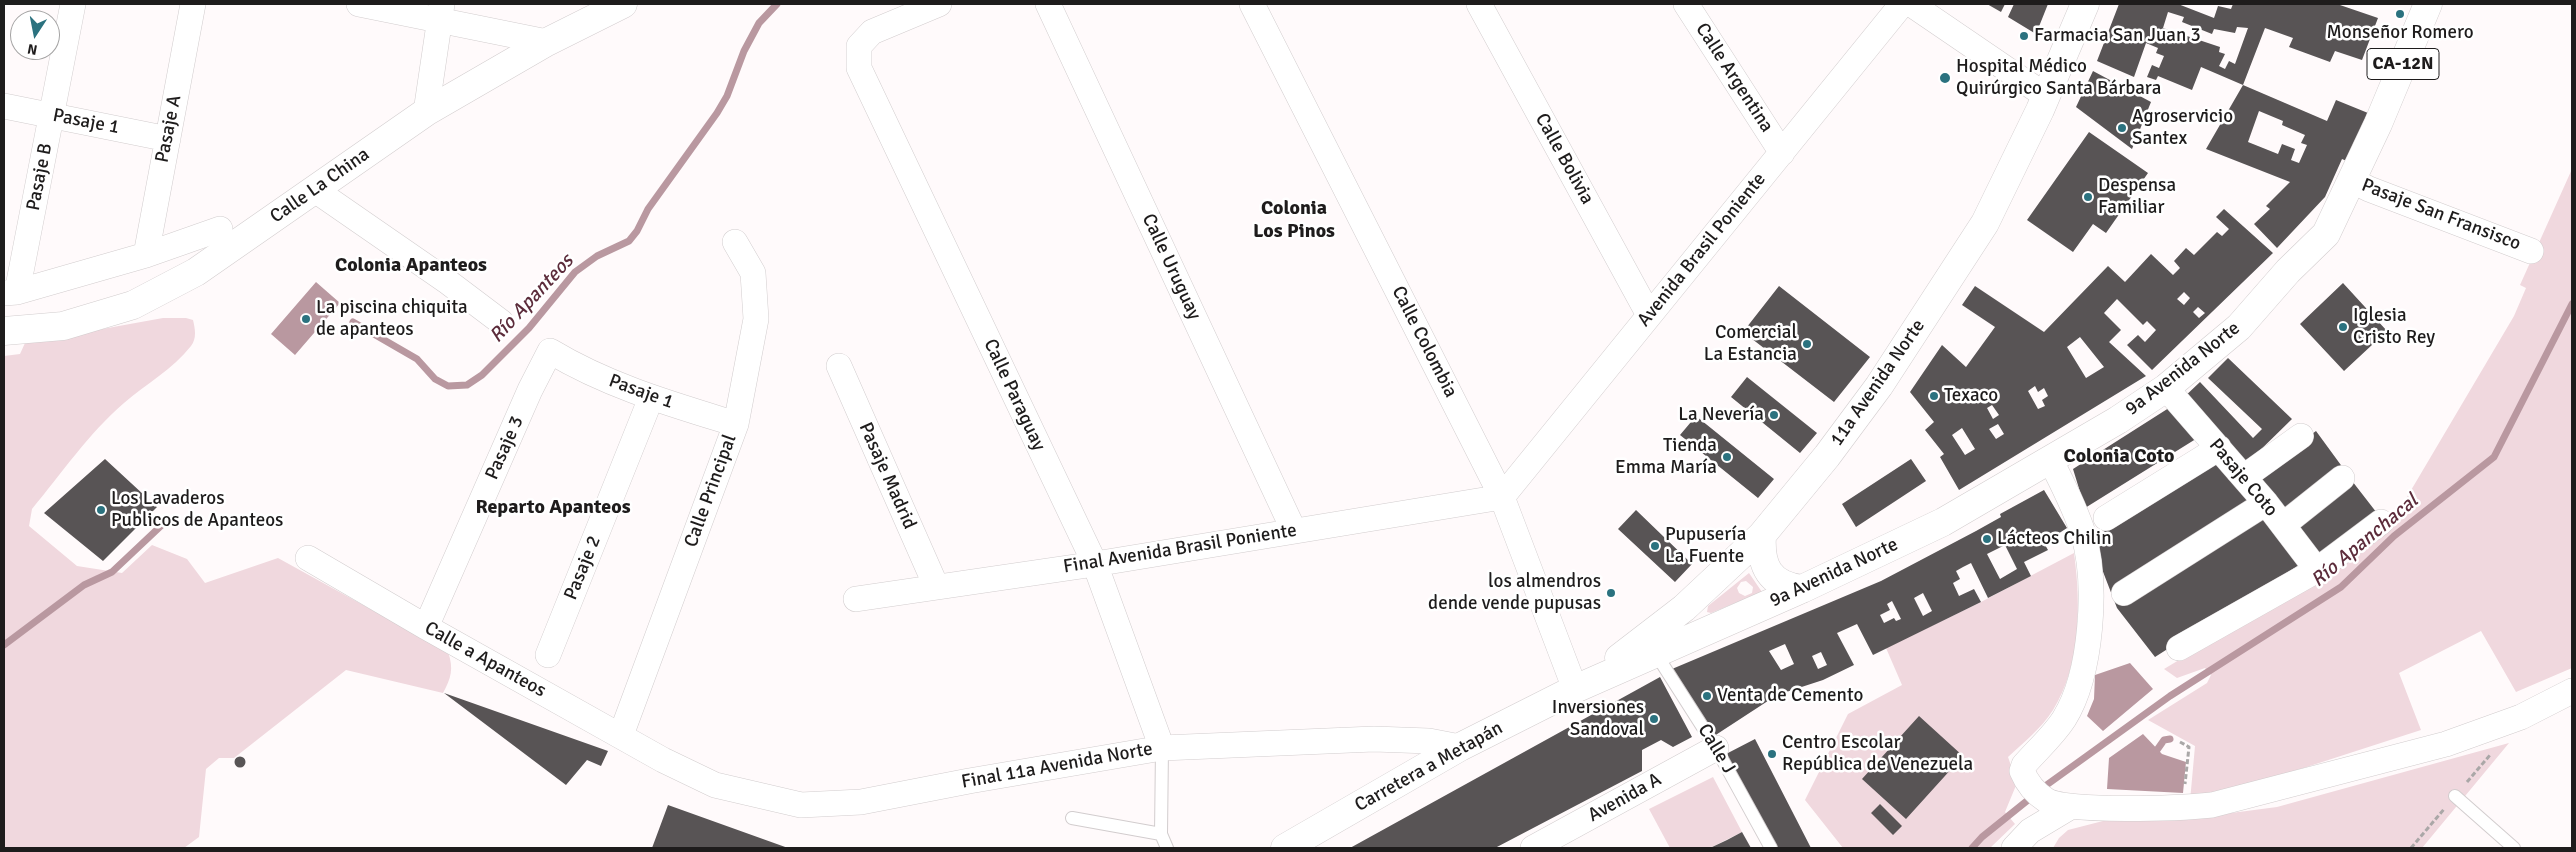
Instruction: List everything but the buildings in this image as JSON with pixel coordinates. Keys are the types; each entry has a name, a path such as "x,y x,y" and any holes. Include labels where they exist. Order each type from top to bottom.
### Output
{"main road":[{"name":"Calle La China","path":"4,331 63,326 133,305 196,272 426,112 547,42 623,4"},
{"name":"11a Avenida Norte","path":"1574,689 1684,608 1762,535 1827,456 1879,386 1985,223 2046,96 2085,4"},
{"name":"9a Avenida Norte","path":"1574,689 1802,589 1943,522 2118,420 2166,388 2239,327 2288,271 2326,234 2378,124 2428,4"},
{"path":"1762,535 1763,560 1771,575 1785,585 1802,589"},
{"name":"Carretera a Metapán","path":"1285,848 1460,747 1574,689"}],"street":[{"name":"Pasaje B","path":"10,292 52,115 73,4"},
{"name":"Pasaje A","path":"146,255 193,4"},
{"path":"358,4 441,12 547,42"},
{"name":"Calle Paraguay","path":"939,4 872,32 859,46 859,68 1095,564 1162,748"},
{"name":"Calle Uruguay","path":"1048,4 1294,531"},
{"name":"Calle Colombia","path":"1252,4 1502,497 1574,689"},
{"name":"Calle Bolivia","path":"1478,4 1649,315"},
{"name":"Calle Argentina","path":"1686,4 1782,153"},
{"name":"Avenida Brasil Poniente","path":"1502,497 1902,4"},
{"path":"1912,4 2046,96"},
{"path":"426,112 441,12"},
{"name":"Pasaje 1","path":"4,106 168,139"},
{"name":"Pasaje San Fransisco","path":"2351,180 2369,190 2531,251"},
{"path":"315,190 448,282 501,322"},
{"path":"10,292 146,255 220,229"},
{"name":"Calle Principal","path":"621,735 736,424 756,319 753,273 735,242"},
{"name":"Pasaje 1","path":"550,351 576,367 651,398 736,424"},
{"name":"Pasaje 3","path":"426,627 530,390 550,351"},
{"name":"Pasaje Madrid","path":"839,366 936,586"},
{"name":"Pasaje Coto","path":"2166,388 2266,503 2317,570"},
{"name":"Pasaje 2","path":"548,655 651,398"},
{"path":"2244,477 2301,436"},
{"path":"2106,518 2219,448"},
{"path":"2050,459 2073,508 2086,544 2089,589 2087,650 2081,678 2068,712 2053,733 2024,765 2022,771 2029,786 2047,801 2070,807 2186,808 2212,805 2446,744 2521,717 2572,691"},
{"path":"2283,525 2342,478"},
{"name":"Final Avenida Brasil Poniente","path":"856,599 1095,564 1502,497"},
{"path":"2124,593 2266,503"},
{"path":"2179,648 2317,570 2381,522"},
{"name":"Calle a Apanteos","path":"308,558 426,627 663,760"},
{"name":"Final 11a Avenida Norte","path":"663,760 715,785 777,801 801,805 821,805 861,802 969,781 1162,748 1374,739 1422,740 1460,747"},
{"name":"Avenida A","path":"1533,848 1716,748"},
{"path":"2014,848 2030,831 2070,807"}],"lane":[{"name":"Calle J","path":"1656,654 1716,748 1771,848"},
{"path":"1162,748 1161,834 1167,848"},
{"path":"2455,796 2514,848"},
{"path":"1072,818 1161,834"}],"path":[{"path":"2180,742 2189,747 2187,764"}],"shaded area":[{"path":"2572,169 2572,668 2516,692 2481,631 2399,673 2421,730 2214,797 2190,801 2195,746 2148,720 2207,683 2211,675 2205,668 2177,678 2164,669 2329,570 2394,519 2514,316 2526,288 2520,285"},
{"name":"La piscina chiquita de apanteos","path":"316,282 340,303 295,355 271,334"},
{"path":"163,318 186,318 193,320 195,337 193,343 176,362 124,403 99,427 32,509 29,526 77,566 122,573 152,545 187,559 205,583 278,558 448,652 451,663 450,678 443,693 346,670 234,758 219,758 206,769 199,837 184,848 4,848 4,356 20,354 25,343"},
{"path":"2074,553 2078,613 2074,654 2062,692 2049,717 2008,757 2017,783 2005,812 2015,824 1990,848 1843,848 1805,800 1848,714 1902,685 1886,648 1981,602"},
{"path":"1749,573 1762,592 1711,613 1707,612 1708,606","holes":["1746,581 1753,587 1752,593 1745,596 1739,593 1737,588 1741,582"]},
{"path":"2130,663 2153,689 2103,731 2087,716 2094,699 2095,675"},
{"path":"2143,734 2162,754 2186,762 2183,793 2107,789 2109,758"},
{"path":"2509,743 2422,848 2053,848 2059,838 2068,830 2134,813 2193,818 2277,807"},
{"path":"1713,777 1742,832 1710,848 1670,848 1649,809"}],"waterway":[{"name":"Río Apanteos","path":"353,322 417,359 435,379 448,386 467,385 482,375 529,328 575,272 597,256 629,241 637,231 648,209 717,113 727,96 744,51 759,23 777,4"},
{"name":"Río Apanchacal","path":"2041,789 2170,696 2341,587 2394,536 2494,457 2572,304"},
{"name":"Río Apanteos","path":"4,645 84,585 112,572 164,523"},
{"path":"2157,750 2164,740 2170,739"},
{"path":"1972,848 1982,837 2033,796"}],"place":[{"name":"Monseñor Romero","path":"2400,14"},
{"name":"Farmacia San Juan 3","path":"2024,36"},
{"name":"Hospital Médico Quirúrgico Santa Bárbara","path":"1945,78"},
{"name":"Agroservicio Santex","path":"2122,128"},
{"name":"Despensa Familiar","path":"2088,197"},
{"name":"La piscina chiquita de apanteos","path":"306,319"},
{"name":"Iglesia Cristo Rey","path":"2343,327"},
{"name":"Comercial La Estancia","path":"1807,344"},
{"name":"Texaco","path":"1934,396"},
{"name":"La Nevería","path":"1774,415"},
{"name":"Tienda Emma María","path":"1727,457"},
{"name":"Los Lavaderos Publicos de Apanteos","path":"101,510"},
{"name":"Lácteos Chilin","path":"1987,539"},
{"name":"Pupusería La Fuente","path":"1655,546"},
{"name":"los almendros dende vende pupusas","path":"1611,593"},
{"name":"Venta de Cemento","path":"1707,696"},
{"name":"Inversiones Sandoval","path":"1654,719"},
{"name":"Centro Escolar República de Venezuela","path":"1772,754"}],"district":[{"name":"Colonia Los Pinos","path":"1294,220"},
{"name":"Colonia Apanteos","path":"411,266"},
{"name":"Colonia Coto","path":"2119,457"},
{"name":"Reparto Apanteos","path":"553,508"}]}
